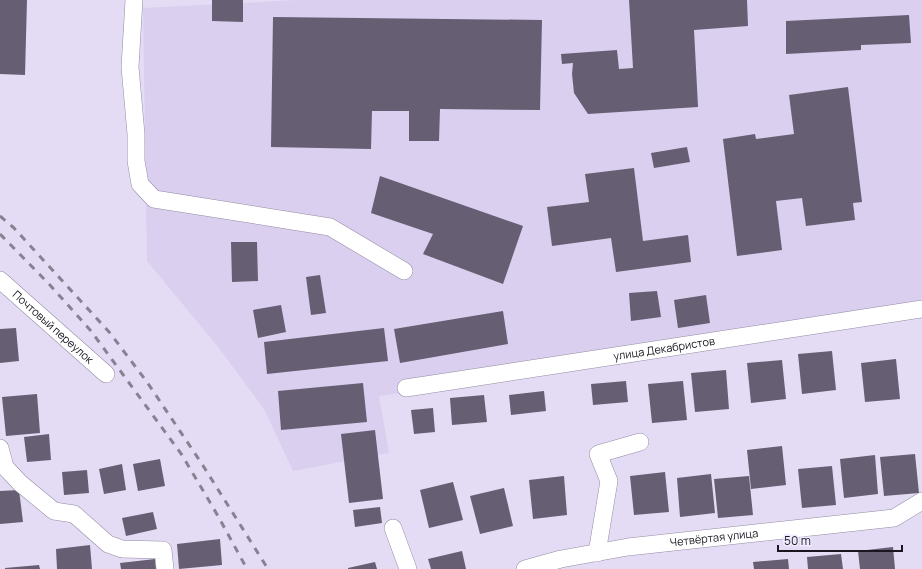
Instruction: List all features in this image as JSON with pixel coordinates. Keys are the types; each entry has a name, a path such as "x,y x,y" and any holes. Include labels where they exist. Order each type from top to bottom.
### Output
{"street":[{"path":"134,0 130,67 136,134 136,160 140,184 154,199 330,227 404,271"},
{"name":"Почтовый переулок","path":"0,280 106,374"},
{"name":"улица Декабристов","path":"406,388 922,309"},
{"path":"597,553 609,482 598,454 640,442"},
{"path":"0,448 5,467 20,483 54,511 74,514 108,544 122,549 163,550 165,569"},
{"name":"Четвёртая улица","path":"525,569 561,559 628,547 894,518 922,501"},
{"path":"393,528 408,569"}],"shaded area":[{"path":"297,0 922,0 922,318 379,396 389,453 293,471 264,409 219,348 147,261 143,8"}],"building":[{"path":"0,0 27,0 25,75 0,74"},
{"path":"212,0 243,0 243,22 212,21"},
{"path":"629,0 747,0 748,26 694,30 698,107 588,114 574,93 572,74 573,63 562,64 561,54 617,50 619,69 633,68"},
{"path":"909,15 911,43 861,45 861,50 786,54 786,21"},
{"path":"273,17 542,20 540,110 440,109 439,141 409,141 409,111 372,111 371,149 271,147"},
{"path":"848,87 862,202 853,203 855,220 806,226 802,198 776,201 782,250 737,256 723,139 755,134 756,139 794,134 789,95"},
{"path":"687,147 690,162 654,168 651,153"},
{"path":"634,168 643,241 688,235 691,262 616,272 611,238 552,246 547,207 589,202 585,174"},
{"path":"380,176 523,226 503,284 423,254 433,234 371,213"},
{"path":"231,242 257,242 258,281 232,282"},
{"path":"320,275 326,313 311,315 306,277"},
{"path":"657,291 661,317 631,321 629,293"},
{"path":"706,295 710,323 678,328 674,300"},
{"path":"281,305 286,332 258,338 253,310"},
{"path":"503,311 508,344 400,363 394,329"},
{"path":"16,328 19,361 0,363 0,329"},
{"path":"384,328 388,361 267,374 264,342"},
{"path":"832,351 836,390 802,394 798,354"},
{"path":"896,359 900,399 865,402 861,363"},
{"path":"782,360 786,399 751,403 747,363"},
{"path":"726,370 729,409 695,412 691,373"},
{"path":"626,381 628,402 593,405 591,384"},
{"path":"683,381 687,420 652,423 648,384"},
{"path":"363,383 367,422 281,430 278,391"},
{"path":"544,391 546,411 511,415 509,395"},
{"path":"37,394 40,433 6,436 2,397"},
{"path":"484,395 487,422 452,425 450,398"},
{"path":"433,408 435,432 414,434 411,410"},
{"path":"375,430 383,499 349,503 341,434"},
{"path":"49,434 51,460 27,462 24,437"},
{"path":"782,446 786,485 751,489 747,450"},
{"path":"915,454 919,493 884,496 880,457"},
{"path":"875,455 878,494 844,498 840,459"},
{"path":"160,459 165,486 138,491 133,464"},
{"path":"122,464 126,490 104,494 99,469"},
{"path":"832,466 836,505 802,508 798,469"},
{"path":"87,470 89,493 64,495 62,472"},
{"path":"665,472 669,512 634,515 630,476"},
{"path":"711,474 715,513 680,517 677,478"},
{"path":"564,476 567,515 533,519 529,480"},
{"path":"749,476 753,515 718,518 714,479"},
{"path":"453,482 463,520 429,528 420,490"},
{"path":"504,488 513,526 480,534 470,496"},
{"path":"19,490 23,522 0,524 0,491"},
{"path":"380,507 382,523 355,527 353,510"},
{"path":"153,512 157,529 126,536 122,518"},
{"path":"220,539 222,565 179,569 177,544"},
{"path":"90,545 92,569 57,569 56,549"},
{"path":"893,547 895,569 860,569 858,551"},
{"path":"462,551 466,569 431,569 428,559"},
{"path":"841,554 843,569 808,569 807,557"},
{"path":"155,559 156,569 121,569 120,563"},
{"path":"788,559 789,569 754,569 753,562"},
{"path":"375,562 377,569 348,569 348,568"},
{"path":"39,565 40,569 5,569 5,568"}],"railway":[{"path":"0,216 14,228 110,333 147,382 202,464 268,569"},
{"path":"0,234 50,285 91,331 182,455 247,569"}]}
